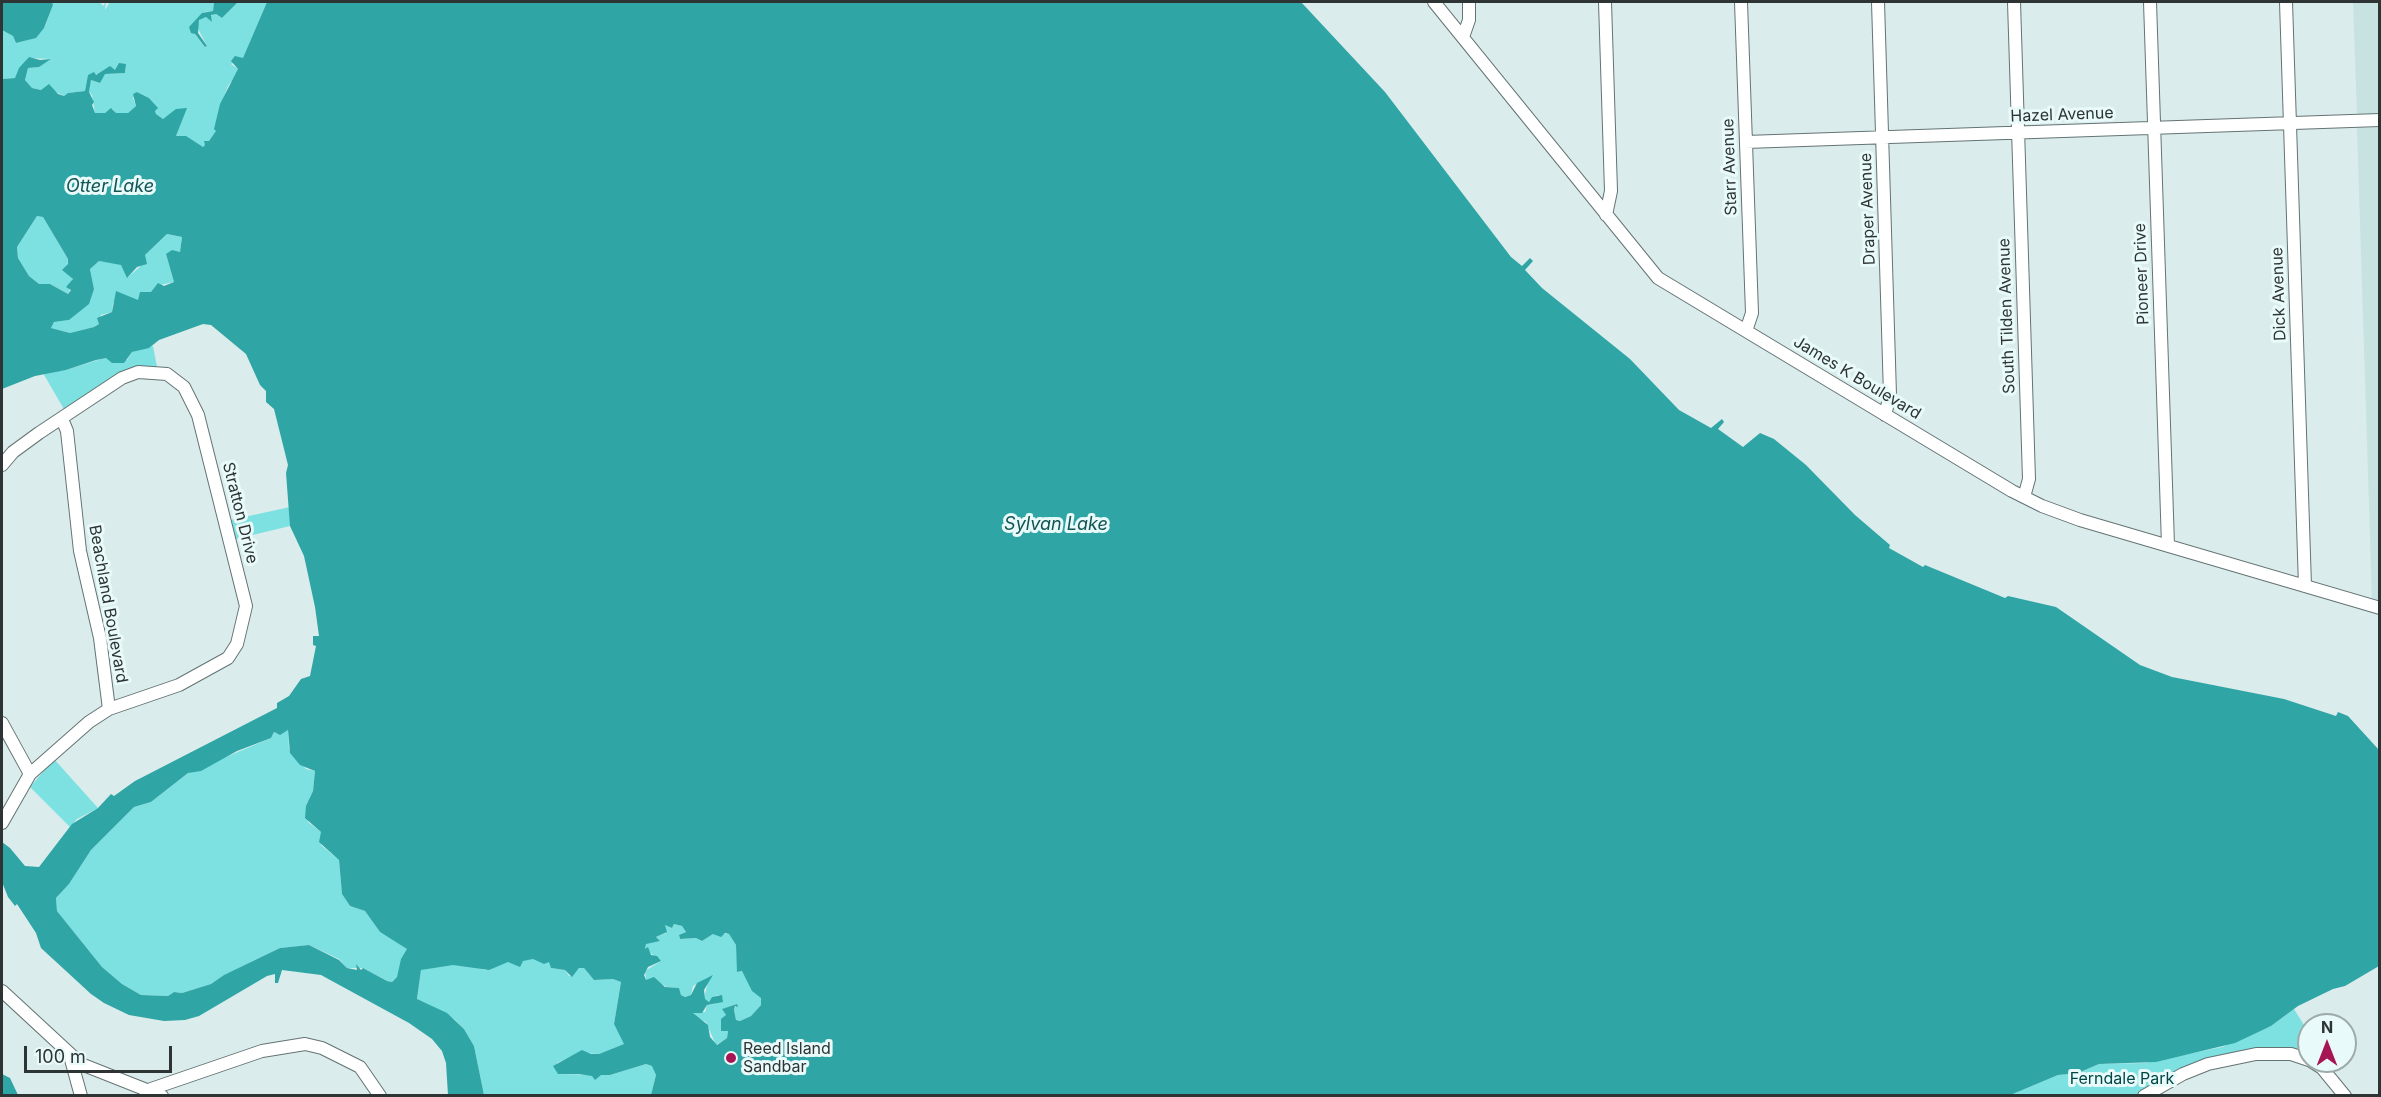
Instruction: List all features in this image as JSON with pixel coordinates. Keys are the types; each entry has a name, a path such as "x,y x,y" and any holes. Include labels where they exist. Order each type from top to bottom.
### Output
{"street":[{"name":"James K Boulevard","path":"1434,2 1655,276 2024,497 2061,514 2379,608"},
{"path":"1462,37 1469,20 1469,2"},
{"path":"1605,2 1611,190 1606,215"},
{"name":"Starr Avenue","path":"1741,2 1752,313 1746,331"},
{"name":"Draper Avenue","path":"1878,2 1890,395 1885,415"},
{"name":"South Tilden Avenue","path":"2014,2 2029,478 2024,497"},
{"name":"Pioneer Drive","path":"2150,2 2168,546"},
{"name":"Dick Avenue","path":"2286,2 2305,585"},
{"name":"Hazel Avenue","path":"1746,142 2379,120"},
{"name":"Stratton Drive","path":"2,465 13,452 105,388 138,372 167,374 184,387 192,400 203,431 215,492 246,606 237,644 228,658 179,685 109,709"},
{"name":"Beachland Boulevard","path":"62,419 67,431 80,551 100,638 109,709"},
{"path":"2,823 30,774 65,742 109,709"},
{"path":"2,723 30,774"},
{"path":"2,991 81,1064 162,1095"},
{"path":"151,1089 262,1051 305,1044 322,1048 360,1067 380,1095"},
{"path":"2144,1095 2183,1074 2208,1064 2256,1054 2297,1056"},
{"path":"70,1056 81,1095"},
{"path":"2326,1073 2345,1095"}],"shaded area":[{"path":"2353,2 2379,2 2379,114 2357,114"},
{"path":"2380,127 2379,602 2372,600 2357,128"}],"green space":[{"path":"52,2 100,2 103,6 106,2 105,10 110,2 214,2 213,11 205,12 189,27 205,47 207,46 197,27 200,18 207,17 212,22 211,16 214,13 222,18 238,2 267,2 243,59 231,64 238,69 237,74 228,86 218,113 217,131 209,141 204,141 206,145 203,147 176,136 184,114 176,111 163,119 156,114 157,108 149,98 137,92 133,98 136,106 128,113 115,113 113,109 105,113 95,113 92,95 89,92 91,80 100,83 104,74 125,73 126,64 114,71 88,76 85,91 68,93 64,96 46,87 41,90 32,88 25,80 28,68 38,67 51,59 28,58 15,78 2,79 2,30 13,36 16,43 35,38 45,26"},
{"path":"37,216 43,217 68,259 67,273 72,277 73,282 68,294 50,284 39,284 29,276 18,258 17,247"},
{"path":"167,234 182,237 180,252 166,254 174,282 160,285 151,292 140,292 139,301 126,297 113,303 112,312 101,315 99,324 94,327 70,333 51,328 54,322 69,320 94,289 90,268 99,261 121,264 128,277 142,265 145,255"},
{"path":"153,346 157,367 150,367 65,411 43,373 66,370 104,358 127,360 132,352"},
{"path":"290,507 290,526 232,540 226,521"},
{"path":"288,730 289,749 306,769 315,771 313,791 307,805 308,822 321,832 321,845 339,860 342,894 350,906 365,911 380,932 408,949 397,977 392,982 363,968 347,968 339,959 309,945 280,948 211,984 182,993 174,992 168,996 141,995 122,984 102,967 57,911 56,898 69,884 91,850 134,807 151,802 188,773 271,738 274,732 277,734"},
{"path":"54,759 98,808 77,819 70,827 30,787"},
{"path":"674,924 682,926 686,932 679,935 680,939 696,938 702,941 713,934 729,934 736,945 738,972 742,971 761,998 761,1005 751,1016 740,1021 736,1020 734,1010 737,1004 723,1009 726,1015 721,1030 728,1031 727,1038 716,1045 706,1022 695,1017 693,1012 705,1012 707,1005 723,999 719,995 712,997 709,1002 704,999 709,977 693,986 691,995 685,997 681,995 679,988 667,987 656,981 646,980 645,971 661,961 645,949 646,943 660,941 656,937 666,933 665,925 672,928"},
{"path":"533,959 550,961 551,968 565,970 569,976 572,976 579,968 584,968 594,980 613,979 621,982 614,1024 625,1044 599,1054 579,1053 572,1056 557,1063 558,1074 610,1075 646,1064 653,1066 656,1075 651,1096 484,1095 474,1046 464,1029 454,1019 417,1000 421,970 444,965 467,965 485,970 508,961"},
{"name":"Ferndale Park","path":"2294,1009 2297,1014 2297,1051 2286,1048 2153,1086 2137,1095 2008,1096 2058,1075 2078,1073 2099,1064 2145,1063 2222,1047 2271,1026"}],"water":[{"path":"2,2 52,2 53,5 44,28 36,38 16,43 13,36 2,30"},
{"path":"214,2 238,2 222,18 216,14 211,15 212,22 206,17 199,20 198,33 207,46 205,47 195,34 191,33 189,27 202,13 213,11"},
{"name":"Sylvan Lake","path":"267,2 1301,2 1385,92 1511,257 1522,266 1530,258 1533,261 1525,270 1542,288 1630,359 1679,410 1711,428 1722,419 1724,422 1718,429 1743,447 1760,433 1774,439 1806,465 1855,515 1890,545 1889,548 1923,567 1925,565 2005,598 2008,596 2056,607 2140,665 2172,677 2284,699 2336,716 2338,712 2348,716 2379,750 2379,966 2345,986 2333,989 2298,1006 2271,1026 2235,1043 2156,1062 2099,1064 2078,1073 2058,1075 2008,1096 651,1095 656,1075 652,1066 646,1064 610,1075 601,1075 595,1080 592,1076 558,1074 553,1066 582,1050 591,1054 599,1054 624,1044 614,1024 621,982 613,979 594,980 584,968 579,968 572,977 565,970 551,968 549,962 544,964 533,959 523,961 520,967 508,962 489,970 453,965 421,970 417,999 447,1013 464,1029 474,1046 484,1095 448,1095 446,1063 442,1051 432,1039 409,1023 321,975 282,970 278,983 275,983 275,974 267,976 199,1016 185,1020 164,1021 129,1015 91,994 41,948 36,933 17,904 15,906 8,897 2,882 2,842 25,866 39,867 72,824 98,808 111,794 114,796 135,781 277,708 277,703 289,696 301,679 310,676 316,646 313,645 313,636 319,636 304,556 290,526 286,473 288,465 274,409 266,402 266,391 260,385 246,354 211,325 203,324 159,340 149,348 132,352 124,363 112,363 106,358 96,360 66,370 35,376 2,389 2,79 15,78 19,68 29,57 40,60 51,59 39,67 28,68 25,80 32,88 41,90 49,84 58,94 64,96 68,93 85,91 88,75 94,72 96,75 110,66 115,70 119,63 126,64 125,73 105,74 100,83 91,80 89,92 94,102 92,105 95,113 105,113 111,108 116,113 128,113 136,106 133,94 137,92 149,98 158,108 155,111 156,114 163,119 176,109 187,108 176,136 186,136 203,147 204,141 209,141 216,131 214,129 220,104 238,69 231,61 235,56 243,58","holes":["37,216 43,217 68,259 68,264 62,270 73,279 66,287 71,290 68,294 50,284 39,284 29,276 18,258 17,247","167,234 182,237 180,252 172,250 166,254 174,282 164,286 158,283 151,292 140,292 138,300 116,291 112,312 97,318 99,324 94,327 70,333 51,328 54,322 69,320 89,304 94,289 90,269 99,261 121,265 127,278 137,267 147,264 145,255","288,730 290,753 300,765 315,771 313,791 306,806 305,818 321,832 319,842 339,860 342,894 350,906 365,911 380,932 407,949 401,959 397,977 392,982 363,968 361,970 356,964 357,970 347,968 339,960 309,945 280,948 224,975 211,984 182,993 174,992 168,996 141,995 122,984 102,967 57,911 56,898 69,884 91,850 134,807 151,802 188,773 201,771 237,751 271,738 274,732 280,735","674,924 682,926 686,932 679,935 680,939 696,938 702,941 713,934 721,937 725,933 729,934 736,945 737,972 742,971 752,991 761,998 761,1005 751,1016 740,1021 736,1020 734,1010 735,1006 738,1007 737,1004 722,1009 726,1015 721,1019 721,1031 728,1031 727,1038 717,1045 710,1037 708,1025 693,1013 702,1013 707,1005 723,1002 722,995 712,997 709,1002 705,999 704,990 713,975 697,983 691,995 685,997 681,995 679,988 665,987 654,977 646,980 644,975 648,967 661,961 657,956 651,955 648,947 645,949 646,944 660,941 656,937 667,932 665,925 672,928"]},
{"path":"2,1074 10,1078 18,1095 2,1095"}],"place":[{"name":"Reed Island Sandbar","path":"731,1058"}],"water label":[{"name":"Otter Lake","path":"110,187"}]}
